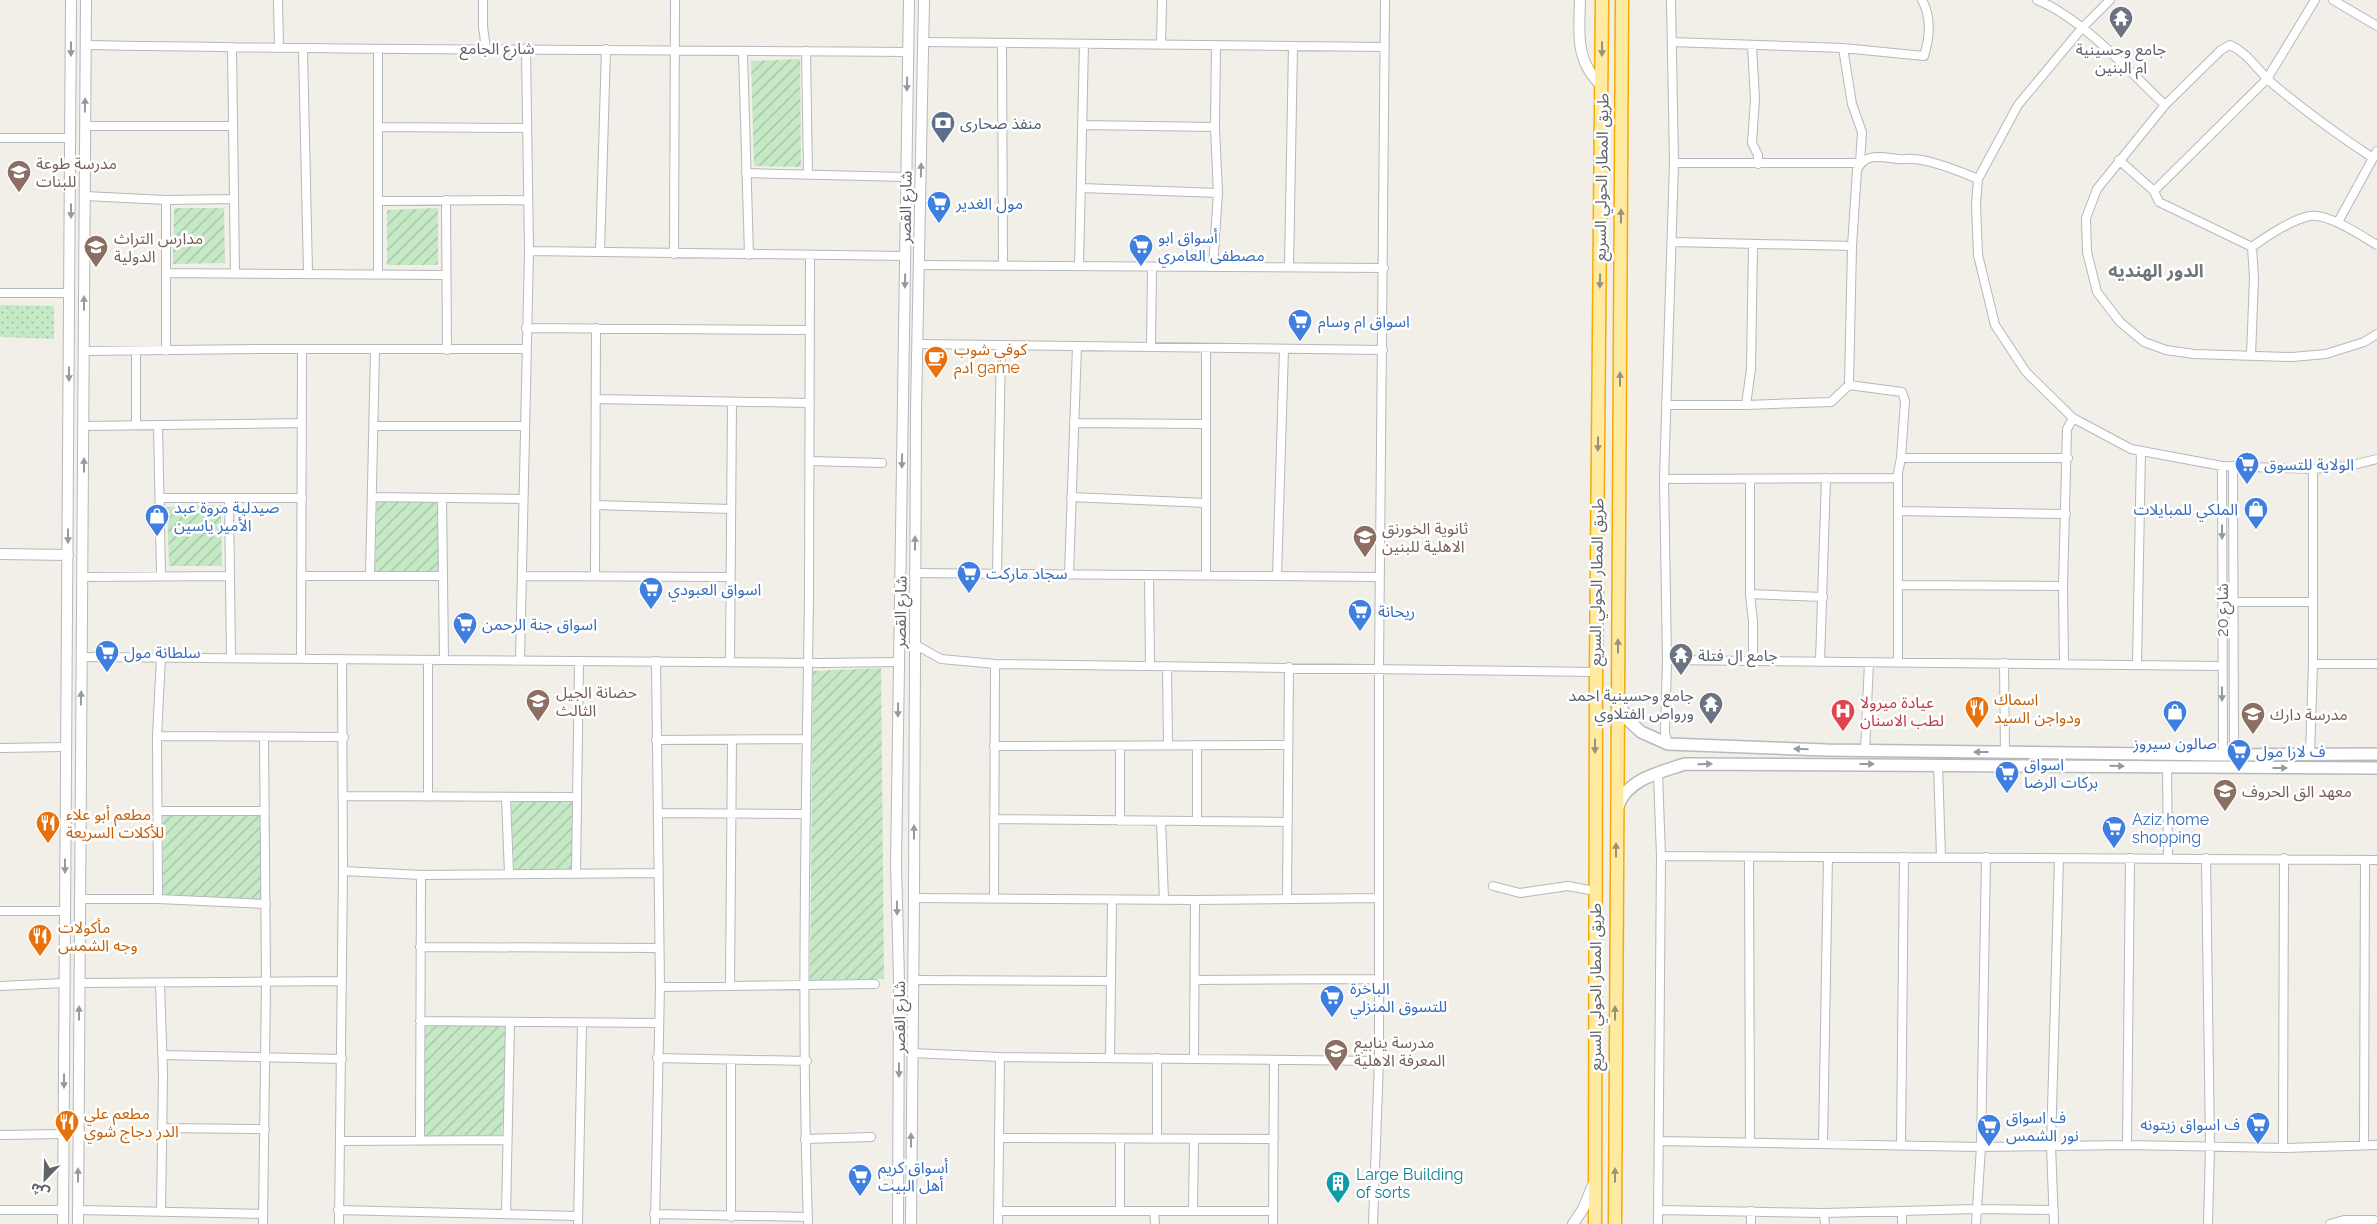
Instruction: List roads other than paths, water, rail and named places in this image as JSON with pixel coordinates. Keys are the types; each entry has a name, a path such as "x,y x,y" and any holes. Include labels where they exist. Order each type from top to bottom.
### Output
{"highway":[{"name":"طريق المطار الحولي السريع","path":"1595,1224 1596,672 1602,0"},
{"name":"طريق المطار الحولي السريع","path":"1615,1224 1622,0"}],"main road":[{"path":"1618,695 1625,717 1641,732 1668,744 1865,751 2228,755 2377,754"},
{"path":"1841,764 1839,757 1843,750"},
{"path":"1616,813 1624,794 1631,787 1685,764 2377,768"}],"street":[{"path":"63,1224 71,0"},
{"path":"78,1224 80,769 84,577 86,0"},
{"path":"278,0 279,48"},
{"path":"483,0 483,27 486,48"},
{"path":"674,254 675,0"},
{"name":"شارع القصر","path":"898,1224 899,980 896,853 909,0"},
{"path":"911,1224 914,980 914,573 924,0"},
{"path":"1161,45 1162,0"},
{"path":"1373,1224 1379,1061 1379,668 1385,0"},
{"path":"1580,0 1579,44 1582,60 1590,74 1602,86"},
{"path":"1668,744 1665,733 1667,660 1664,479 1674,163 1671,0"},
{"path":"1672,42 1843,48 1924,56 1929,39 1928,10 1922,0"},
{"path":"2036,0 2045,3 2082,28 2165,105"},
{"path":"2110,0 2082,28 2018,105 1978,179 1976,205 1978,255 1994,325 2026,372 2073,418 2131,449 2222,466 2313,469 2349,466 2377,459"},
{"path":"2154,191 2267,79 2315,0"},
{"path":"2333,0 2377,26"},
{"path":"924,42 1385,47"},
{"path":"1002,43 1003,266"},
{"name":"شارع الجامع","path":"86,44 303,49 526,48 743,52 908,52"},
{"path":"1079,266 1084,44"},
{"path":"2373,158 2311,117 2267,79 2240,49 2230,44 2221,50 2165,105 2119,160 2096,189 2086,218 2087,252 2097,292 2120,322 2144,342 2166,350 2194,354 2292,357 2326,354 2364,342 2377,334"},
{"path":"1213,267 1218,193 1214,127 1216,46"},
{"path":"1289,267 1293,46"},
{"path":"1752,46 1754,99 1752,143 1758,155 1758,164"},
{"path":"232,48 235,274"},
{"path":"520,661 529,251 526,48"},
{"path":"1666,405 1832,402 1849,385 1852,246 1857,170 1860,163 1862,132 1852,104 1843,48"},
{"path":"303,49 308,273"},
{"path":"378,49 378,273"},
{"path":"600,252 606,49"},
{"path":"806,51 808,174"},
{"path":"743,52 749,255"},
{"path":"1082,124 1214,127"},
{"path":"85,126 233,126"},
{"path":"379,127 527,128"},
{"path":"0,138 70,138"},
{"path":"2338,222 2377,150"},
{"path":"1674,163 1860,163 1869,157 1882,156 1915,159 1960,171 1978,179"},
{"path":"2119,160 2154,191 2159,202 2252,247"},
{"path":"746,173 906,177"},
{"path":"1081,188 1218,193"},
{"path":"85,196 166,200 233,199"},
{"path":"166,200 166,351"},
{"path":"446,200 447,350"},
{"path":"379,201 528,200"},
{"path":"2252,247 2269,234 2311,216 2338,222 2377,245"},
{"path":"70,232 77,234 84,231"},
{"path":"1672,242 1852,246"},
{"path":"1746,405 1751,370 1753,245"},
{"path":"2251,355 2254,278 2252,247"},
{"path":"529,251 905,256"},
{"path":"654,1214 808,1221 805,814 810,461 810,256"},
{"path":"70,268 77,265 84,270"},
{"path":"919,265 1384,268"},
{"path":"1151,347 1152,267"},
{"path":"166,273 378,273 446,275"},
{"path":"0,293 69,293"},
{"path":"526,328 810,330"},
{"path":"595,576 596,328"},
{"path":"918,344 1383,350"},
{"path":"997,574 1001,345"},
{"path":"1069,574 1077,346"},
{"path":"1206,348 1206,575"},
{"path":"85,351 302,349 526,350"},
{"path":"301,659 302,349"},
{"path":"1277,576 1284,349"},
{"path":"370,576 375,426 375,350"},
{"path":"136,352 136,424"},
{"path":"1849,385 1902,392 1905,401 1901,458 1898,464 1898,662"},
{"path":"904,386 910,390 917,386"},
{"path":"596,399 810,403"},
{"path":"730,662 732,402"},
{"path":"2064,664 2063,586 2068,458 2067,429 2073,418"},
{"path":"84,426 302,423"},
{"path":"1074,423 1206,424"},
{"path":"903,428 910,424 916,427"},
{"path":"158,425 161,575"},
{"path":"375,426 525,426"},
{"path":"2137,664 2141,451"},
{"path":"1901,458 2068,458"},
{"path":"810,461 882,463"},
{"name":"شارع 20","path":"2222,466 2222,666 2228,755"},
{"name":"شارع 20","path":"2228,755 2234,602 2233,466"},
{"path":"2310,754 2313,664 2313,469"},
{"path":"1820,661 1824,597 1826,478"},
{"path":"1664,479 1898,478"},
{"path":"1750,479 1750,594 1753,622 1753,661"},
{"path":"372,497 523,499"},
{"path":"1071,497 1206,503"},
{"path":"160,498 302,498"},
{"path":"229,498 231,658"},
{"path":"442,498 444,660"},
{"path":"596,505 730,509"},
{"path":"1898,511 2066,514"},
{"path":"0,554 68,555"},
{"path":"914,573 1380,576"},
{"path":"1149,575 1150,666"},
{"path":"84,577 230,576"},
{"path":"301,576 443,576"},
{"path":"522,576 730,577"},
{"path":"1899,585 2063,586"},
{"path":"1750,594 1824,597"},
{"path":"2234,602 2313,602"},
{"path":"914,644 941,659 995,664 1596,672"},
{"path":"82,658 899,662"},
{"path":"158,899 157,736 161,658"},
{"path":"339,1224 344,796 342,659"},
{"path":"428,660 428,796"},
{"path":"1667,660 2222,666"},
{"path":"576,874 579,661"},
{"path":"655,1224 660,986 656,661"},
{"path":"1865,751 1869,662"},
{"path":"2004,663 2005,752"},
{"path":"994,898 995,664"},
{"path":"2313,664 2377,664"},
{"path":"1167,666 1168,745"},
{"path":"1287,899 1289,667"},
{"path":"157,736 344,737"},
{"path":"263,1224 266,1056 264,738"},
{"path":"656,740 806,739"},
{"path":"730,985 732,740"},
{"path":"1197,745 1197,822"},
{"path":"994,746 1288,745"},
{"path":"1120,746 1120,821"},
{"path":"0,748 66,748"},
{"path":"1938,765 1941,857"},
{"path":"2167,767 2168,858"},
{"path":"66,771 73,773 80,769"},
{"path":"1658,774 1661,856 1658,1224"},
{"path":"65,796 72,794 80,796"},
{"path":"344,796 577,797"},
{"path":"506,797 509,874"},
{"path":"158,811 265,811"},
{"path":"658,813 805,814"},
{"path":"994,819 1288,822"},
{"path":"1161,821 1164,900"},
{"path":"896,853 906,858 914,854"},
{"path":"1661,856 2377,860"},
{"path":"1750,857 1750,1143"},
{"path":"1824,1144 1828,857"},
{"path":"1901,1144 1904,857"},
{"path":"1976,1224 1981,1147 1986,857"},
{"path":"2054,1224 2052,1146 2059,858"},
{"path":"2127,1145 2130,858"},
{"path":"2206,858 2210,1146 2208,1224"},
{"path":"2284,858 2284,1148"},
{"path":"2364,860 2364,1145"},
{"path":"896,874 906,871 914,876"},
{"path":"343,872 421,875 659,873"},
{"path":"420,1139 421,875"},
{"path":"1493,886 1520,894 1568,886 1595,891"},
{"path":"914,898 1195,900 1379,898"},
{"path":"79,899 158,899 266,904"},
{"path":"1110,1058 1112,900"},
{"path":"1194,1059 1195,900"},
{"path":"0,911 65,912"},
{"path":"420,946 659,948"},
{"path":"1195,980 1379,979"},
{"path":"79,983 342,980"},
{"path":"914,980 1111,981"},
{"path":"0,986 64,983"},
{"path":"160,983 162,1055 161,1212"},
{"path":"660,986 875,984"},
{"path":"420,1021 658,1023"},
{"path":"506,1214 506,1140 510,1022"},
{"path":"338,1210 506,1214 578,1220 582,1023"},
{"path":"912,1053 1000,1057 1379,1061"},
{"path":"162,1055 266,1056 342,1060"},
{"path":"998,1224 1000,1057"},
{"path":"657,1058 806,1061"},
{"path":"1157,1058 1157,1139"},
{"path":"731,1060 731,1217"},
{"path":"1273,1224 1274,1060"},
{"path":"162,1128 265,1129"},
{"path":"0,1135 64,1134"},
{"path":"806,1139 871,1137"},
{"path":"999,1138 1274,1139"},
{"path":"340,1141 420,1139 506,1140"},
{"path":"1120,1139 1120,1211"},
{"path":"1192,1211 1194,1139"},
{"path":"1659,1141 1901,1144 1981,1147 2127,1145 2284,1148 2377,1145"},
{"path":"1573,1224 1589,1197 1595,1171"},
{"path":"1658,1210 1824,1213 1976,1209 2054,1210"},
{"path":"0,1210 63,1210"},
{"path":"78,1210 263,1214"},
{"path":"998,1211 1273,1211"},
{"path":"1154,1211 1155,1224"},
{"path":"1751,1211 1751,1224"},
{"path":"1902,1212 1902,1224"},
{"path":"1824,1213 1824,1224"},
{"path":"2330,1224 2344,1220 2375,1220"}],"place":[{"name":"جامع وحسينية ام البنين","path":"2121,39"},
{"name":"منفذ صحارى","path":"943,144"},
{"name":"مدرسة طوعة للبنات","path":"19,193"},
{"name":"مول الغدير","path":"939,224"},
{"name":"أسواق ابو مصطفى العامري","path":"1141,267"},
{"name":"مدارس التراث الدولية","path":"96,268"},
{"name":"اسواق ام وسام","path":"1300,342"},
{"name":"كوفي شوب ادم game","path":"936,379"},
{"name":"الولاية للتسوق","path":"2247,485"},
{"name":"الملكي للمبايلات","path":"2256,530"},
{"name":"صيدلية مروة عبد الأمير ياسين","path":"157,537"},
{"name":"ثانوية الخورنق الاهلية للبنين","path":"1365,558"},
{"name":"سجاد ماركت","path":"969,594"},
{"name":"اسواق العبودي","path":"651,610"},
{"name":"ريحانة","path":"1360,632"},
{"name":"اسواق جنة الرحمن","path":"465,645"},
{"name":"سلطانة مول","path":"107,673"},
{"name":"جامع ال فتلة","path":"1681,676"},
{"name":"حضانة الجيل الثالث","path":"538,722"},
{"name":"جامع وحسينية احمد ورواص الفتلاوي","path":"1711,725"},
{"name":"اسماك ودواجن السيد","path":"1977,729"},
{"name":"عيادة ميرولا لطب الاسنان","path":"1843,732"},
{"name":"صالون سيروز","path":"2175,733"},
{"name":"مدرسة دارك","path":"2253,735"},
{"name":"ف لارا مول","path":"2239,772"},
{"name":"اسواق بركات الرضا","path":"2007,794"},
{"name":"معهد الق الحروف","path":"2225,812"},
{"name":"مطعم أبو علاء للأكلات السريعة","path":"48,844"},
{"name":"Aziz home shopping","path":"2114,849"},
{"name":"مأكولات وجه الشمس","path":"40,957"},
{"name":"الباخرة للتسوق المنزلي","path":"1332,1018"},
{"name":"مدرسة ينابيع المعرفة الاهلية","path":"1336,1072"},
{"name":"مطعم علي الدر دجاج شوي","path":"67,1143"},
{"name":"ف اسواق زيتونه","path":"2258,1145"},
{"name":"ف اسواق نور الشمس","path":"1989,1147"},
{"name":"أسواق كريم أهل البيت","path":"860,1197"},
{"name":"Large Building of sorts","path":"1338,1204"}],"district":[{"name":"الدور الهنديه","path":"2156,271"}]}
